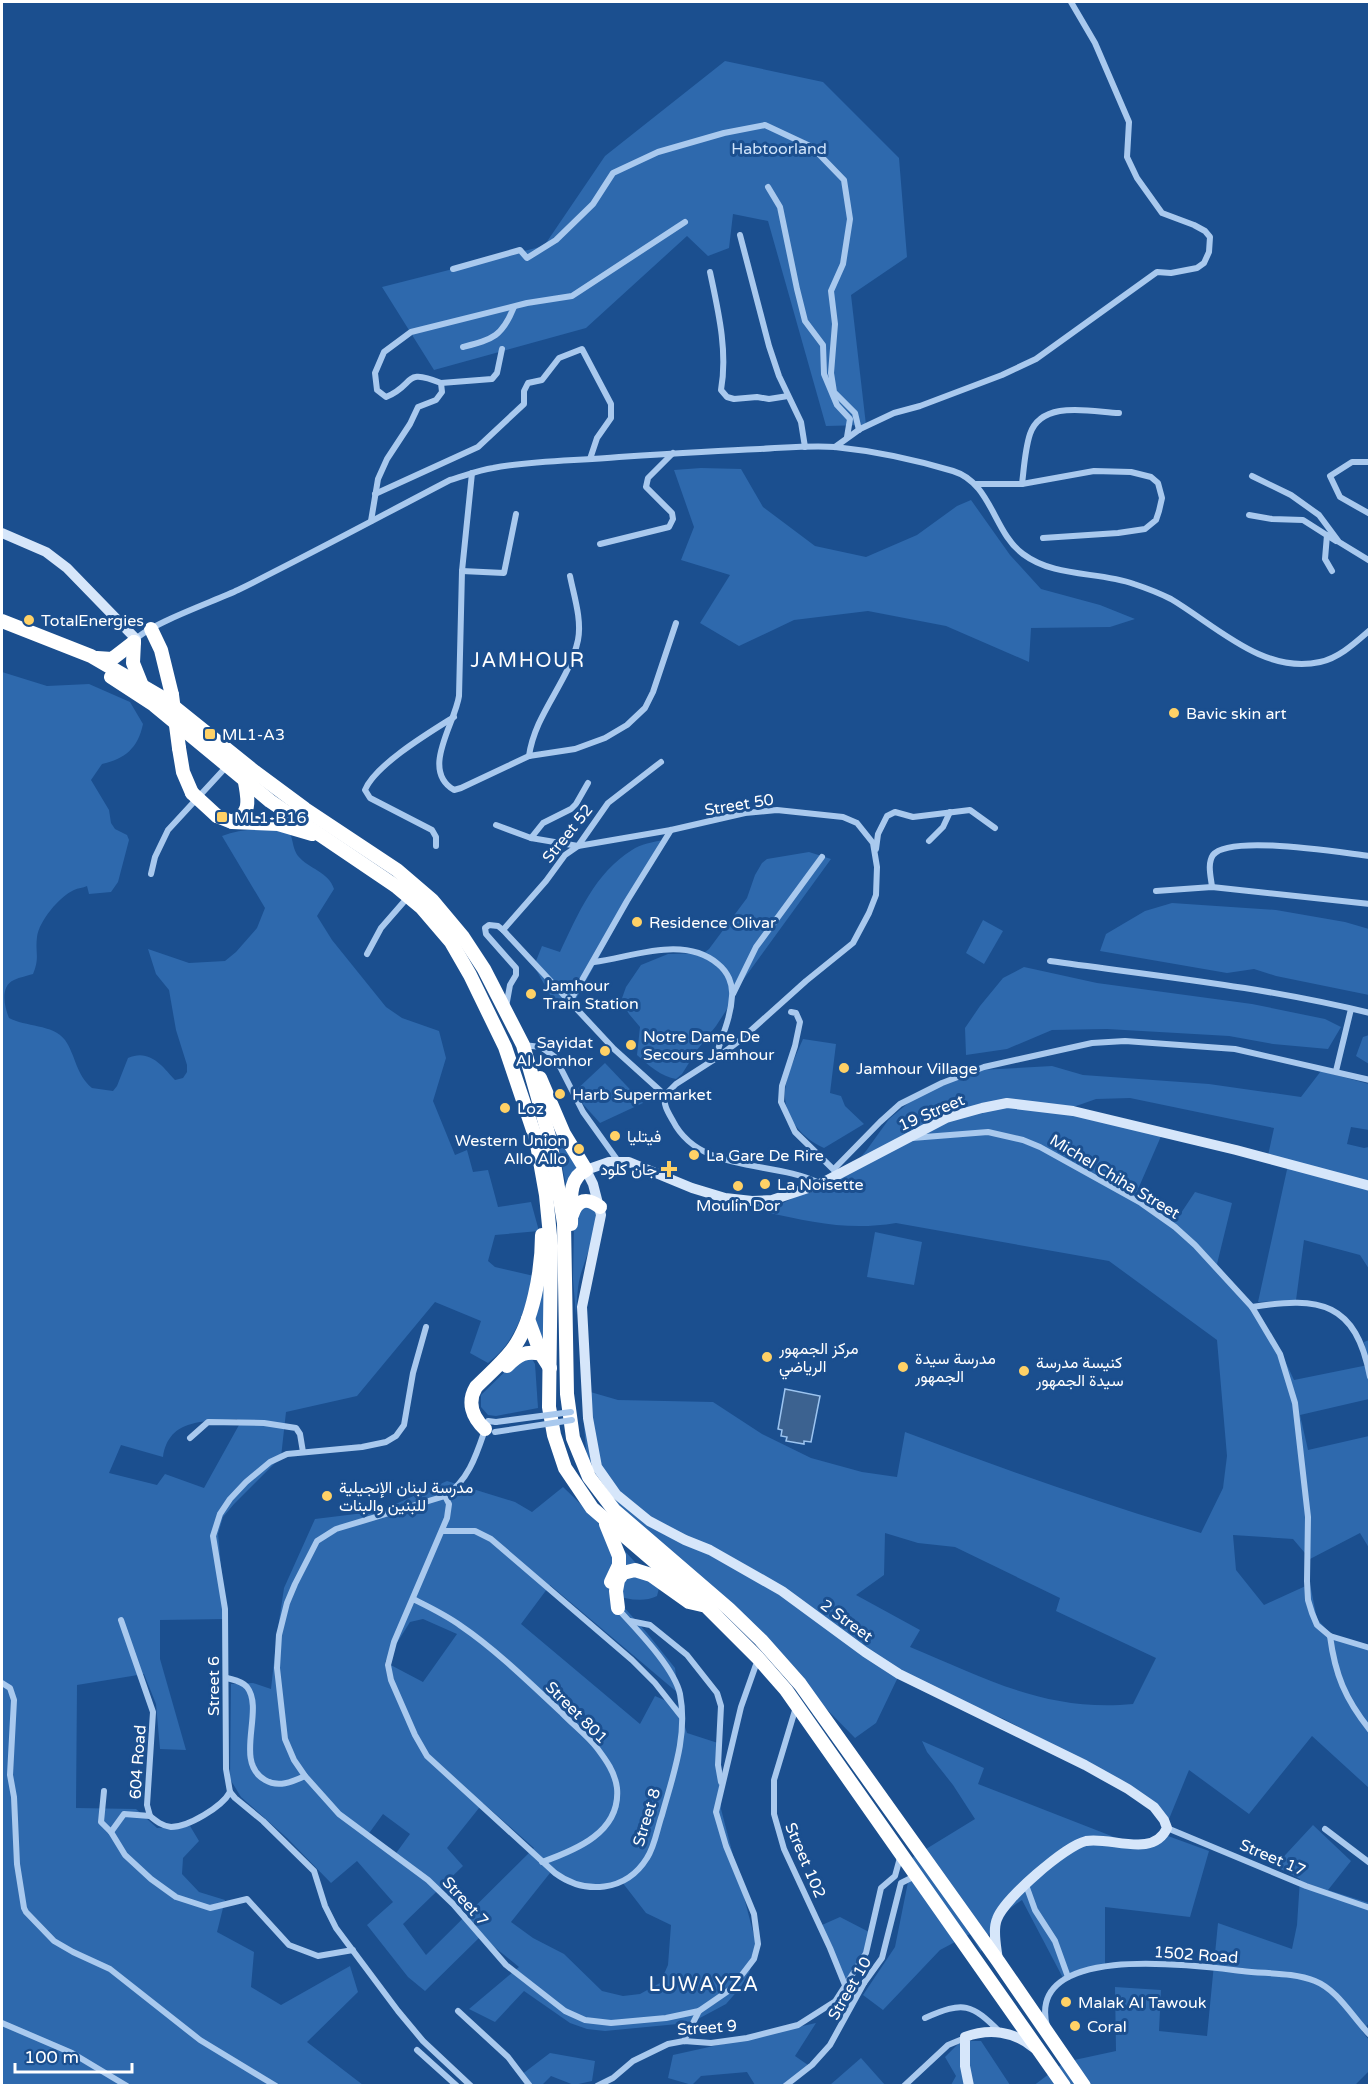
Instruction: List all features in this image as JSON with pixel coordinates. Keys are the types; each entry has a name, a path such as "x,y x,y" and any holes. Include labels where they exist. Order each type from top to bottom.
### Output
{"highway":[{"path":"2,621 101,659 112,659 135,641"},
{"path":"151,629 161,650 172,695 183,772 192,793 217,816 232,822 269,822 322,836"},
{"path":"2,630 81,660 154,705 245,782 291,816 370,867 409,897 442,931 470,975 512,1063 529,1115 541,1164 551,1246 549,1407 554,1435 565,1468 580,1493 604,1520 706,1606 758,1658 797,1705 1064,2085"},
{"path":"135,641 133,663 141,684"},
{"path":"91,656 163,698 305,809 384,861 420,888 445,914 500,982 506,1009 546,1089 564,1134 586,1170 578,1174 571,1196 566,1272"},
{"path":"232,822 241,818 247,810 245,782"},
{"path":"526,1052 556,1168 564,1223 567,1394 573,1438 582,1465 596,1488 614,1509 746,1625 800,1684 1084,2085"},
{"path":"491,1426 477,1421 472,1411 473,1392 511,1351 528,1319 542,1252 538,1184 541,1164"},
{"path":"571,1217 576,1205 582,1201 592,1202 600,1207"},
{"path":"528,1319 541,1354 550,1368"},
{"path":"491,1426 478,1408 478,1399 482,1389 519,1355 531,1352 541,1354"},
{"path":"604,1520 619,1556 619,1565 610,1587 611,1596 618,1608"},
{"path":"618,1608 616,1592 618,1580 626,1571 635,1570 651,1575 690,1602 706,1606"}],"street":[{"path":"835,447 859,430 894,414 1002,375 1036,359 1158,272 1171,273 1197,268 1204,263 1209,252 1210,237 1205,231 1162,213 1137,178 1127,157 1129,122 1095,43 1071,2"},
{"path":"453,269 519,250 527,258 556,240 593,204 613,173 658,152 713,136 765,125 812,147 844,180 850,219 843,264 831,291 835,324 831,373 834,392 855,413 859,430"},
{"path":"768,187 780,207 805,321 823,345 824,374 837,405 850,419 847,437"},
{"path":"502,349 497,373 492,379 441,383 424,376 414,376 386,397 377,390 375,373 384,352 411,332 514,307 572,296 685,222"},
{"path":"740,235 769,346 788,396 801,422 805,447"},
{"path":"710,272 723,348 724,371 721,390 727,398 734,399 757,397 769,399 788,396"},
{"path":"463,347 492,339 508,323 514,307"},
{"path":"375,494 478,447 524,404 524,391 528,383 542,380 559,358 582,349 611,404 611,418 597,438 590,459"},
{"path":"371,521 378,479 391,452 410,424 418,406 436,400 442,392 441,383"},
{"path":"1022,484 1031,430 1049,413 1068,410 1119,413"},
{"path":"2,533 46,552 67,568 135,641 151,629 240,589 450,480 472,473 493,468 590,459 674,453 835,447 898,457 955,472 976,484 988,501 1005,534 1025,556 1050,567 1131,582 1148,589 1169,598 1231,639 1262,655 1293,664 1322,662 1341,654 1370,630"},
{"path":"600,543 669,527 674,519 672,513 646,487 646,483 648,478 674,453"},
{"path":"1370,462 1352,462 1330,476 1340,497 1370,514"},
{"path":"976,484 1022,484 1094,471 1131,472 1156,479 1161,490 1159,511 1156,520 1145,529 1043,538"},
{"path":"472,473 462,571 460,681 454,717 439,756 442,780 445,784 454,790 529,756 575,749 605,738 636,717 645,708 653,692 676,623"},
{"path":"1252,476 1292,495 1319,515 1339,543"},
{"path":"462,571 504,573 516,514"},
{"path":"1249,515 1272,519 1304,520 1370,561"},
{"path":"1328,535 1325,559 1332,571"},
{"path":"529,756 538,722 565,673 578,639 578,613 570,576"},
{"path":"436,846 435,834 432,830 370,798 365,790 383,767 428,733 454,717"},
{"name":"Street 52","path":"503,930 546,881 565,855 578,846 608,803 661,762"},
{"path":"152,874 155,857 168,830 227,766"},
{"path":"531,838 543,824 571,809 588,783"},
{"name":"Street 50","path":"496,825 531,838 578,846 777,810 843,817 856,823 873,843 876,852"},
{"path":"820,1184 801,1175 739,1163 708,1153 683,1136 676,1127 665,1107 665,1095 676,1084 715,1059 853,943 870,912 876,895 878,834 887,816 895,812 913,817 970,810 995,828"},
{"path":"929,842 943,827 950,813"},
{"path":"569,1003 627,901 671,830"},
{"path":"1212,887 1209,864 1214,855 1226,847 1284,846 1370,856"},
{"path":"732,995 756,947 822,857"},
{"path":"1156,891 1212,887 1370,904"},
{"path":"367,954 381,928 409,897"},
{"path":"506,1009 500,982 516,975 515,965 490,939 485,930 486,927 492,925 503,930 614,1049 665,1095"},
{"path":"594,962 662,951 694,951 714,960 726,972 730,980 732,995 729,1016 715,1059"},
{"path":"1050,961 1254,989 1370,1013"},
{"path":"1335,1071 1351,1009"},
{"path":"791,1012 796,1014 800,1022 782,1086 781,1102 795,1132 837,1172 880,1122 900,1104 951,1079 984,1067 1092,1043 1125,1041 1235,1049 1370,1080"},
{"path":"526,1052 531,1045 541,1047 555,1057 583,1112 618,1161"},
{"name":"19 Street","path":"586,1170 618,1161 645,1167 692,1188 725,1198 752,1202 771,1200 820,1184 837,1172 946,1118 1007,1103 1073,1111 1236,1150 1370,1186"},
{"name":"Michel Chiha Street","path":"906,1138 988,1132 1023,1140 1040,1147 1141,1203 1174,1227 1252,1307 1280,1354 1294,1403 1308,1517 1308,1600 1317,1625 1330,1636"},
{"name":"2 Street","path":"586,1170 600,1207 601,1222 586,1280 582,1307 588,1414 597,1467 616,1494 635,1512 649,1521 710,1550 782,1591 899,1674 1085,1765 1128,1789 1154,1807 1167,1828"},
{"path":"1252,1307 1278,1303 1312,1304 1334,1310 1344,1316 1357,1335 1370,1377"},
{"name":"Street 6","path":"231,1792 226,1769 225,1609 213,1541 215,1526 220,1514 230,1499 261,1469 287,1454 362,1447 386,1442 396,1436 404,1425 413,1373 426,1327"},
{"path":"491,1426 571,1412 588,1414"},
{"path":"491,1426 572,1420 588,1414"},
{"path":"190,1438 208,1422 264,1423 296,1428 300,1434 303,1452"},
{"name":"Street 7","path":"491,1426 466,1476 446,1496 331,1531 317,1542 295,1584 281,1622 277,1668 285,1739 294,1760 305,1776 350,1824 397,1855 428,1880 453,1904 506,1965 565,2011 585,2020 611,2022 666,2018 699,2011 731,1989 754,1959 758,1944 752,1908 716,1816 741,1707 758,1658"},
{"name":"Street 8","path":"446,1496 449,1504 442,1531 394,1642 389,1657 388,1672 415,1735 433,1764 563,1879 577,1886 591,1888 608,1887 628,1878 647,1859 679,1752 682,1718 677,1683 652,1646 618,1608"},
{"path":"442,1531 479,1532 491,1539 632,1660 670,1700 682,1718"},
{"name":"Street 801","path":"413,1599 461,1626 544,1696 595,1745 612,1770 617,1791 615,1805 600,1833 578,1848 542,1862"},
{"name":"604 Road","path":"121,1620 153,1712 147,1805 150,1816 165,1826 180,1826 208,1813 231,1792"},
{"path":"629,1621 650,1625 687,1655 717,1693 721,1706 718,1765 722,1785"},
{"path":"1370,1648 1330,1636 1333,1661 1339,1680 1349,1701 1370,1730"},
{"path":"226,1678 243,1683 251,1694 250,1752 257,1773 268,1782 280,1784 305,1776"},
{"path":"2,1683 10,1688 14,1700 10,1775 15,1808 17,1864 26,1912 54,1941 110,1969 200,2040 276,2085"},
{"name":"Street 102","path":"797,1705 774,1780 774,1815 784,1849 845,1985"},
{"path":"104,1791 101,1822 111,1832 125,1855 151,1879 176,1897 210,1908 247,1899 289,1945 318,1956 353,1950"},
{"path":"231,1792 314,1871 328,1914 353,1950 408,2024 471,2085"},
{"path":"111,1832 124,1814 150,1816"},
{"path":"998,1961 996,1923 1004,1907 1067,1850 1080,1843 1102,1840 1144,1845 1161,1838 1167,1828"},
{"name":"Street 17","path":"1167,1828 1306,1886 1370,1908"},
{"path":"1325,1828 1370,1863"},
{"path":"836,2000 866,1953 881,1888 895,1876 901,1854"},
{"name":"Street 10","path":"784,2085 812,2065 830,2045 864,1983 885,1953 894,1902 901,1882 916,1875"},
{"path":"1026,1885 1035,1910 1055,1941 1068,1977 1056,1988 1047,2004 1045,2019 1050,2038"},
{"path":"977,1931 996,1923"},
{"name":"1502 Road","path":"1068,1977 1096,1967 1126,1964 1227,1969 1306,1978 1329,1989 1370,2035"},
{"name":"Street 9","path":"597,2085 613,2078 633,2061 668,2044 684,2041 711,2043 798,2025 864,1983"},
{"path":"925,2018 950,2008 968,2007 1002,2033"},
{"path":"458,2011 508,2057 530,2085"},
{"path":"684,2041 699,2011"},
{"path":"2,2023 72,2054 127,2085"},
{"path":"904,2085 948,2045 984,2031 1002,2033 1024,2040 1045,2058"},
{"path":"965,2037 965,2066 969,2085"},
{"path":"417,2050 457,2085"}],"green space":[{"name":"Habtoorland","path":"725,61 823,82 899,158 907,257 851,295 866,425 826,426 768,221 733,214 729,248 708,256 687,236 586,328 434,370 382,287 544,246 605,156"},
{"path":"741,469 763,507 815,546 866,557 917,535 957,506 971,500 1010,555 1041,589 1100,605 1135,619 1110,627 1031,628 1029,662 946,626 868,611 794,620 739,646 700,623 730,575 681,560 694,527 674,470"},
{"path":"2,672 47,686 89,684 130,702 143,724 134,746 117,759 102,764 91,780 109,810 111,823 115,829 127,835 129,840 118,882 111,892 89,894 87,886 76,889 62,898 51,910 37,937 37,955 33,974 14,980 5,991 9,1018 46,1028 60,1035 69,1046 79,1071 92,1088 113,1091 128,1058 143,1055 155,1060 175,1080 183,1078 187,1072 187,1065 176,1030 169,990 156,974 148,949 189,963 225,961 257,928 265,908 222,836 256,829 290,833 298,856 328,878 334,889 317,916 332,940 386,1007 402,1018 439,1031 446,1058 433,1101 455,1155 467,1150 473,1172 488,1170 498,1207 531,1202 539,1231 495,1235 488,1261 495,1267 534,1276 523,1313 513,1335 488,1363 470,1353 481,1321 435,1302 357,1396 286,1412 281,1457 223,1517 218,1534 226,1619 160,1620 160,1659 186,1750 160,1749 156,1704 144,1674 77,1685 76,1808 136,1809 157,1828 190,1826 199,1841 183,1858 182,1874 199,1892 225,1900 217,1932 254,1952 251,1987 281,2005 350,1966 358,1992 307,2042 363,2085 2,2085","holes":["237,1419 239,1425 204,1488 165,1474 157,1485 109,1473 121,1445 163,1457 167,1444 181,1428 202,1422"]},
{"path":"663,840 571,1008 557,1007 534,966 542,946 560,952 589,895 608,870 635,848"},
{"path":"809,852 831,859 738,987 716,1026 676,1079 655,1070 637,1055 640,1027 621,1001 626,987 641,965 668,954 704,953 747,898 762,863 767,859"},
{"path":"1172,903 1276,910 1345,922 1369,929 1369,995 1276,976 1254,969 1227,973 1100,951 1106,934 1145,911"},
{"path":"983,920 1003,931 984,964 966,953"},
{"path":"1024,967 1097,983 1252,1004 1325,1019 1341,1027 1328,1049 1273,1044 1229,1036 1107,1029 1052,1030 1007,1049 966,1055 965,1028 1003,978"},
{"path":"1370,1035 1369,1064 1356,1056 1363,1037"},
{"path":"803,1039 836,1044 830,1093 841,1096 845,1106 864,1124 824,1148 799,1130 786,1104 787,1078"},
{"path":"605,1063 643,1103 600,1123 573,1093"},
{"path":"1052,1066 1083,1075 1209,1084 1301,1097 1321,1071 1369,1084 1369,1130 1351,1127 1347,1144 1369,1147 1369,1269 1360,1255 1304,1240 1296,1300 1258,1302 1288,1165 1267,1160 1274,1128 1130,1098 1096,1099 1065,1110 1162,1134 1135,1196 1175,1222 1195,1192 1232,1203 1217,1264 1260,1319 1294,1380 1368,1365 1364,1342 1369,1340 1369,1399 1300,1415 1308,1450 1369,1436 1369,1548 1360,1533 1310,1559 1293,1539 1233,1535 1236,1570 1264,1605 1310,1584 1317,1619 1331,1634 1369,1646 1369,1788 1312,1736 1249,1814 1189,1770 1169,1819 1113,1777 1004,1719 899,1675 876,1723 855,1738 742,1623 609,1502 586,1450 583,1414 587,1391 618,1400 713,1402 762,1434 811,1458 862,1472 897,1477 905,1432 1052,1486 1201,1533 1223,1488 1227,1456 1217,1340 1109,1261 896,1223 846,1226 765,1212 805,1192 858,1160 889,1119 919,1094 980,1070","holes":["885,1533 918,1543 955,1547 1060,1598 1056,1611 1156,1658 1133,1704 1072,1703 1045,1698 991,1681 910,1647 920,1630 856,1595 884,1575"]},
{"path":"554,1124 577,1168 567,1190"},
{"path":"582,1205 595,1211 596,1219 579,1282 576,1316 573,1279 574,1223"},
{"path":"875,1232 922,1242 914,1285 867,1277"},
{"path":"545,1234 544,1351 533,1311"},
{"path":"521,1356 532,1359 535,1364 538,1408 496,1416 488,1415 481,1407 481,1395"},
{"path":"447,1481 515,1502 532,1512 563,1487 659,1588 657,1596 641,1600 613,1595 675,1668 678,1693 550,1585 521,1624 640,1724 655,1696 678,1706 687,1733 721,1744 721,1809 757,1947 749,1973 726,2004 688,2023 605,2031 587,2029 570,2023 524,1991 495,2022 469,2009 519,1967 481,1936 425,1991 408,1977 367,1925 393,1902 357,1861 331,1883 287,1838 241,1797 230,1779 231,1684 253,1683 271,1689 284,1588 315,1519 380,1511","holes":["423,1619 457,1634 423,1682 385,1662 410,1622","483,1803 534,1848 426,1955 403,1924 463,1866 447,1848","383,1814 410,1834 394,1856 367,1836","550,1873 568,1884 584,1888 622,1882 646,1913 671,1925 668,1965 660,1983 640,1994 623,1996 602,1991 564,1954 533,1938 511,1922"]},
{"path":"922,1741 984,1768 978,1784 1114,1837 1123,1840 1159,1839 1168,1836 1209,1851 1190,1917 1105,1907 1105,1966 1063,1978 1022,1900 997,1922 981,1952 970,1934 940,1950 883,2010 863,1995 895,1947 913,1857 975,1819 953,1785 927,1752"},
{"path":"1313,1825 1351,1861 1328,1890 1369,1903 1369,2023 1362,2031 1369,2040 1369,2071 1355,2085 1033,2086 1065,2062 1116,2051 1115,1987 1161,1990 1159,2031 1207,2036 1218,1923 1292,1949 1297,1925 1300,1879 1275,1866"},
{"path":"840,1917 871,1933 862,1955 844,1982 822,1925"},
{"path":"816,2023 795,2056 808,2065 786,2085 755,2085 747,2072 701,2076 692,2085 668,2078 673,2055"},
{"path":"981,2041 1010,2085 951,2085 956,2076 945,2057 958,2044"},
{"path":"550,2053 595,2061 592,2081 574,2085 551,2076 542,2085 531,2085 521,2075"},
{"path":"861,2058 885,2085 830,2085"}],"shaded area":[{"path":"785,1389 820,1396 811,1442 804,1441 804,1444 786,1441 787,1437 781,1436 782,1430 778,1429"}],"place":[{"name":"TotalEnergies","path":"29,620"},
{"name":"Bavic skin art","path":"1174,713"},
{"name":"ML1-A3","path":"210,734"},
{"name":"ML1-B16","path":"222,817"},
{"name":"Residence Olivar","path":"637,922"},
{"name":"Jamhour Train Station","path":"531,994"},
{"name":"Notre Dame De Secours Jamhour","path":"631,1045"},
{"name":"Sayidat Al Jomhor","path":"605,1051"},
{"name":"Jamhour Village","path":"844,1068"},
{"name":"Harb Supermarket","path":"560,1094"},
{"name":"Loz","path":"505,1108"},
{"name":"فيتليا","path":"615,1136"},
{"name":"Western Union Allo Allo","path":"579,1149"},
{"name":"La Gare De Rire","path":"694,1155"},
{"name":"جان كلود","path":"669,1169"},
{"name":"La Noisette","path":"765,1184"},
{"name":"Moulin Dor","path":"738,1186"},
{"name":"مركز الجمهور الرياضي","path":"767,1357"},
{"name":"مدرسة سيدة الجمهور","path":"903,1367"},
{"name":"كنيسة مدرسة سيدة الجمهور","path":"1024,1371"},
{"name":"مدرسة لبنان الإنجيلية للبنين والبنات","path":"327,1496"},
{"name":"Malak Al Tawouk","path":"1066,2002"},
{"name":"Coral","path":"1075,2026"}],"district":[{"name":"JAMHOUR","path":"528,660"},
{"name":"LUWAYZA","path":"704,1984"}]}
